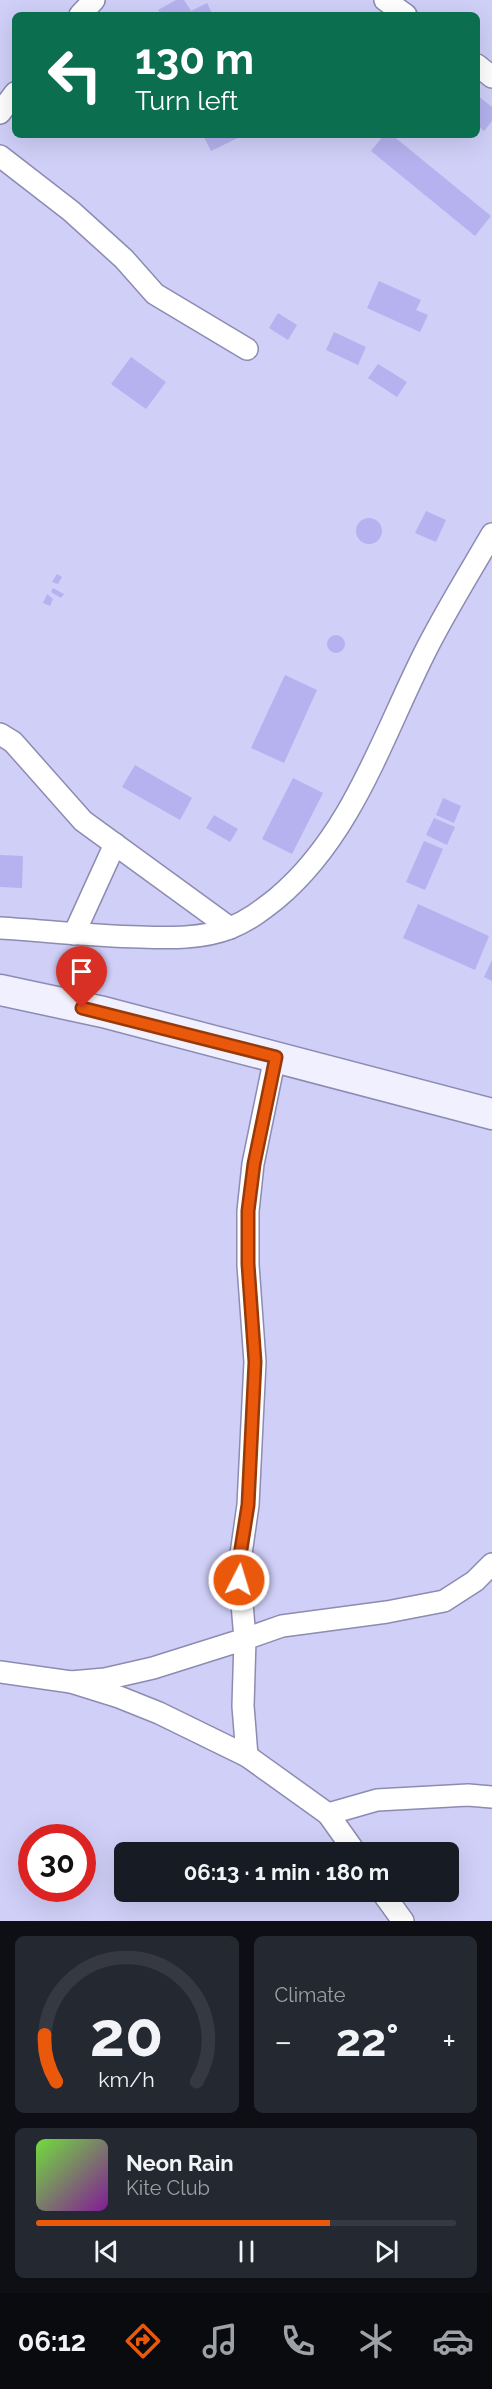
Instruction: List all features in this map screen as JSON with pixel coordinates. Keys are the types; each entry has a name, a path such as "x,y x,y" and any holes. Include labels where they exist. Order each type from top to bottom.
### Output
{"street":[{"path":"83,12 93,0"},
{"path":"385,0 402,12"},
{"path":"480,67 492,77"},
{"path":"0,113 12,97"},
{"path":"0,156 71,211 124,259 155,294 247,349"},
{"path":"0,928 172,938 203,935 230,928 263,909 286,890 317,857 362,787 427,648 492,534"},
{"path":"0,734 13,742 83,821 230,928"},
{"path":"74,934 115,844"},
{"path":"0,990 103,1012 492,1114"},
{"path":"247,1756 243,1706 245,1639 238,1568 248,1505 255,1362 248,1264 248,1211 254,1164 276,1057"},
{"path":"71,1682 153,1668 290,1625 387,1612 444,1601 483,1582 492,1564"},
{"path":"0,1672 71,1682 159,1713 247,1756 328,1814 348,1842"},
{"path":"328,1814 377,1800 459,1795 492,1797"},
{"path":"389,1902 403,1921"}],"building":[{"path":"176,0 184,0 191,11 207,3 212,12 159,12 158,10"},
{"path":"480,97 492,107 492,121 484,131 480,128"},
{"path":"204,138 238,138 211,151"},
{"path":"382,138 396,138 491,216 475,236 371,151"},
{"path":"379,281 421,300 416,310 428,315 420,332 367,308"},
{"path":"278,313 297,325 288,340 269,328"},
{"path":"334,332 366,347 358,365 326,350"},
{"path":"131,357 166,382 146,409 111,384"},
{"path":"378,364 407,382 397,397 368,378"},
{"path":"426,511 446,520 436,542 415,533"},
{"path":"369,518 378,522 382,531 378,540 369,544 360,540 356,531 360,522"},
{"path":"57,574 62,577 58,584 52,582"},
{"path":"53,588 64,594 61,598 51,592"},
{"path":"47,594 53,599 50,606 43,603"},
{"path":"336,635 342,638 345,644 342,650 336,653 330,650 327,644 330,638"},
{"path":"285,675 317,690 284,763 251,748"},
{"path":"135,765 192,798 180,820 122,787"},
{"path":"293,778 323,793 292,854 262,839"},
{"path":"443,798 461,806 454,823 436,815"},
{"path":"214,815 238,829 230,842 206,828"},
{"path":"434,818 455,827 447,845 426,835"},
{"path":"424,841 443,849 425,890 406,882"},
{"path":"0,855 23,856 22,888 0,887"},
{"path":"418,904 489,936 475,970 403,938"},
{"path":"492,960 492,981 484,977"}],"route":[{"path":"82,1008 276,1057 250,1185 248,1211 248,1264 255,1362 248,1505 238,1568 239,1580"}]}
